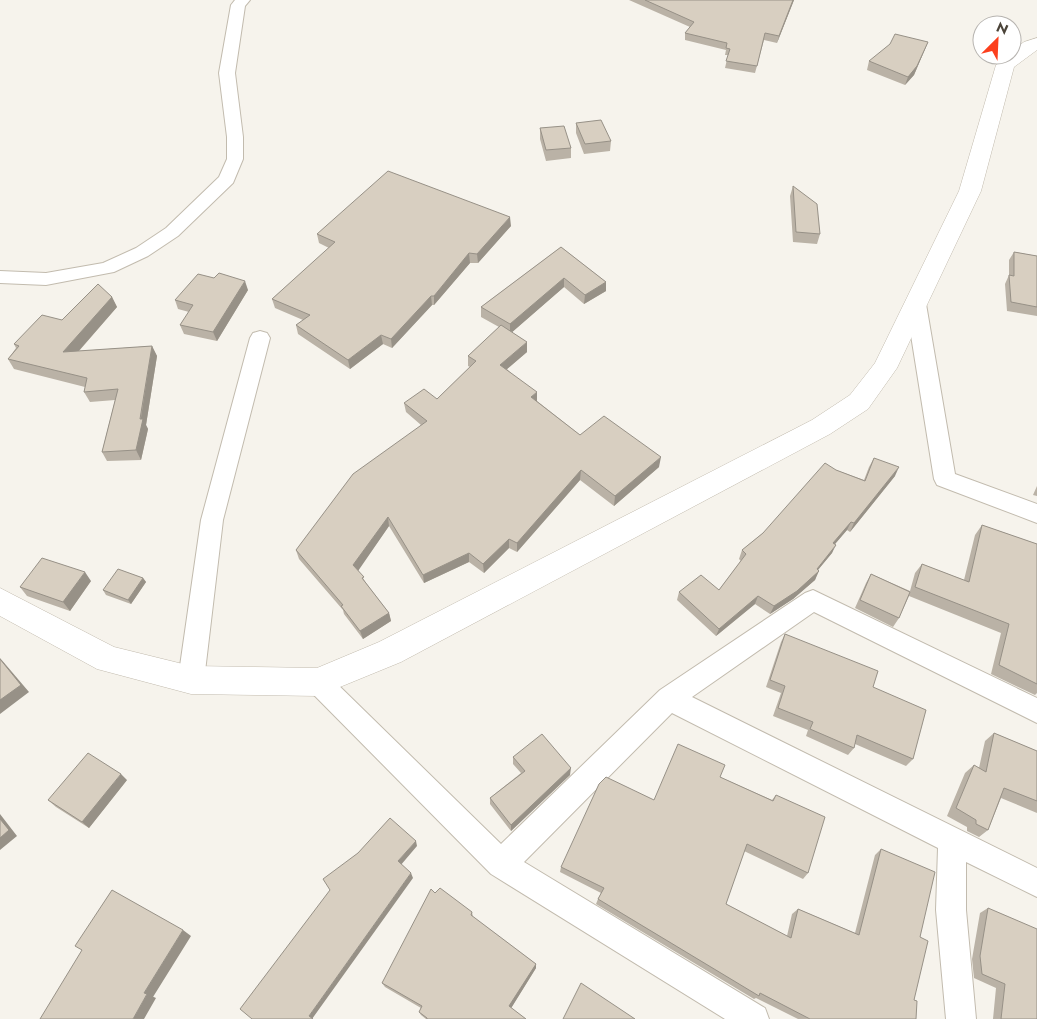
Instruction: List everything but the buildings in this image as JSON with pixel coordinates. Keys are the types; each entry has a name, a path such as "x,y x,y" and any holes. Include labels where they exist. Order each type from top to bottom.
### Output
{"street":[{"path":"0,277 46,279 107,268 142,252 172,232 227,179 235,159 235,137 227,73 238,5 243,0"},
{"path":"0,601 108,659 190,680 318,682 390,652 812,431 859,402 884,368 970,191 1005,65 1037,43"},
{"path":"916,304 946,479 1037,514"},
{"path":"190,680 212,520 260,338"},
{"path":"501,864 669,698 814,600 1037,711"},
{"path":"318,682 501,864 754,1019"},
{"path":"669,698 1037,883"},
{"path":"952,840 951,910 961,1019"}]}
